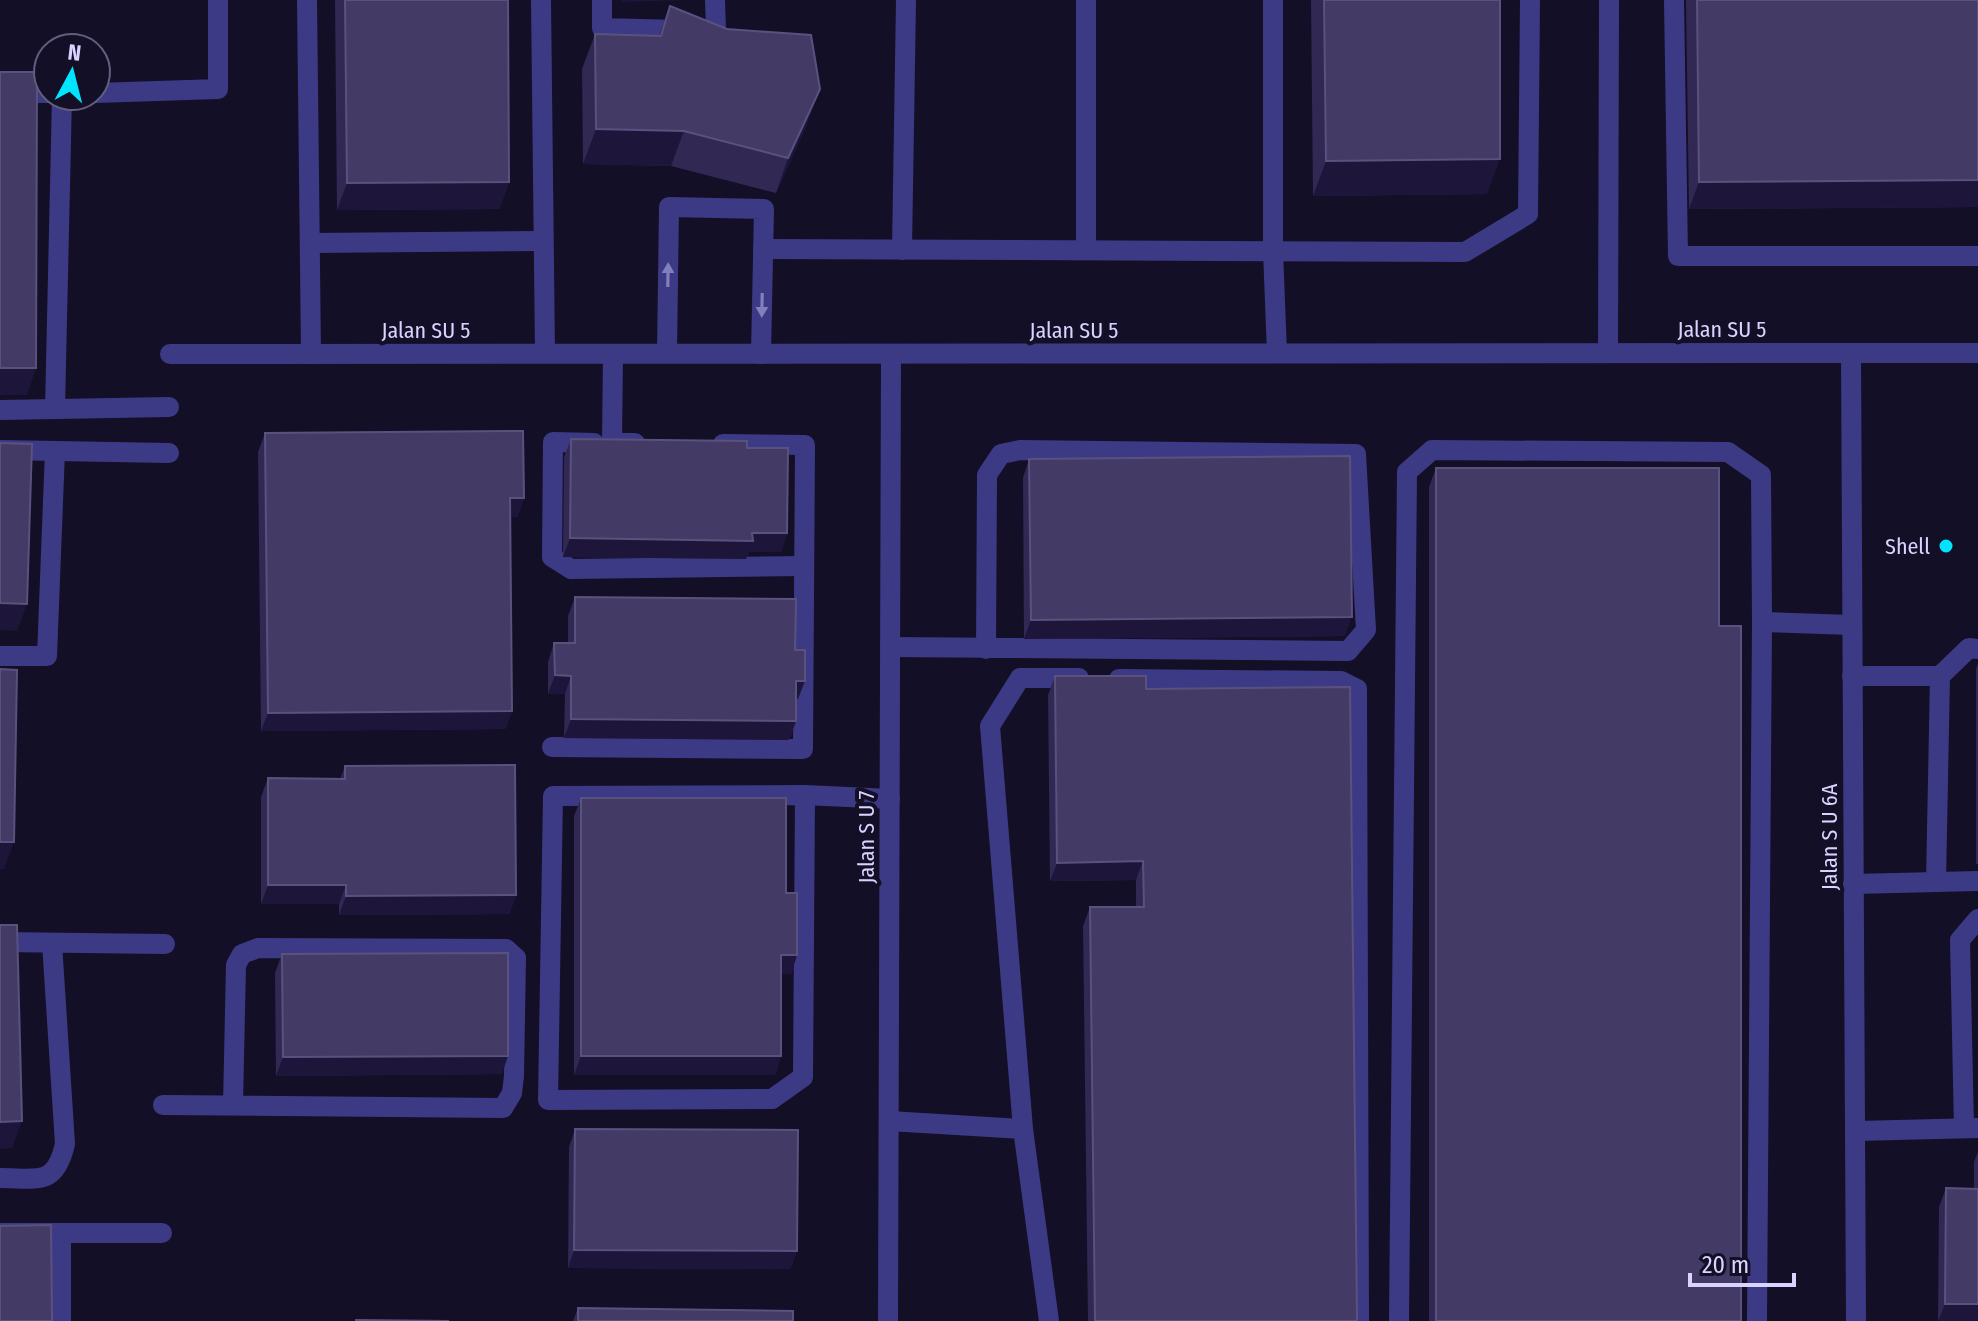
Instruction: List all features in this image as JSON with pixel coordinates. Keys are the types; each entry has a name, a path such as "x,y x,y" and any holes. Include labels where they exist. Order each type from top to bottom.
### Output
{"street":[{"path":"112,92 218,89 218,0"},
{"path":"307,0 311,354"},
{"path":"541,0 545,353"},
{"path":"602,0 602,28 716,31 715,0"},
{"path":"902,250 906,0"},
{"path":"1086,0 1086,250"},
{"path":"1273,0 1273,251 1277,353"},
{"path":"763,249 1465,252 1528,214 1530,0"},
{"path":"1608,353 1609,0"},
{"path":"1674,0 1678,256 1978,256"},
{"path":"0,93 32,93"},
{"path":"55,409 62,112"},
{"path":"667,353 669,207 764,209 761,354"},
{"path":"310,243 543,241"},
{"name":"Jalan S U 6A","path":"1851,353 1856,1321"},
{"name":"Jalan SU 5","path":"170,354 1978,353"},
{"path":"612,443 613,354"},
{"name":"Jalan S U 7","path":"888,1321 891,354"},
{"path":"0,410 169,407"},
{"path":"657,443 553,442 552,557 571,569 804,566"},
{"path":"552,747 803,749 805,445 701,444"},
{"path":"0,450 169,453"},
{"path":"890,647 986,649 1348,651 1366,630 1356,454 1020,450 1001,454 987,475 986,649"},
{"path":"1399,1321 1407,472 1432,450 1728,452 1761,475 1757,1321"},
{"path":"0,656 47,656 55,451"},
{"path":"1762,622 1852,625"},
{"path":"1852,676 1940,676 1969,648 1978,649"},
{"path":"1936,882 1940,676"},
{"path":"1049,1321 1023,1129 990,726 1020,678 1341,681 1357,689 1359,1321"},
{"path":"805,795 803,1077 772,1099 548,1100 553,796 805,795 890,799"},
{"path":"1853,884 1978,881"},
{"path":"1856,1131 1971,1128 1960,940 1978,919"},
{"path":"0,942 165,944"},
{"path":"0,1178 45,1178 60,1166 65,1144 52,943"},
{"path":"163,1105 503,1108 512,1093 514,1076 516,958 506,949 258,948 242,954 236,965 233,1105"},
{"path":"889,1121 1023,1129"},
{"path":"0,1233 162,1233"},
{"path":"61,1233 61,1321"}],"building":[{"path":"345,0 508,0 509,182 347,183"},
{"path":"1324,0 1500,0 1500,159 1326,161"},
{"path":"1697,0 1978,0 1978,180 1699,182"},
{"path":"670,6 727,29 811,35 820,89 788,158 684,131 596,129 595,34 661,36"},
{"path":"0,72 32,72 32,112 37,112 36,368 0,368"},
{"path":"523,431 524,498 510,498 512,711 268,713 265,433"},
{"path":"571,439 747,441 747,448 788,448 787,533 752,533 753,541 570,538"},
{"path":"0,443 32,444 27,604 0,603"},
{"path":"1350,456 1352,617 1031,620 1029,459"},
{"path":"1436,468 1719,468 1719,626 1741,626 1741,1321 1436,1321"},
{"path":"575,597 796,599 795,650 805,650 805,681 796,681 796,721 571,719 571,676 555,675 554,643 575,643"},
{"path":"0,669 17,670 14,842 0,842"},
{"path":"1055,676 1146,676 1146,689 1350,687 1357,1321 1095,1321 1090,907 1144,907 1143,861 1057,863"},
{"path":"515,765 516,895 346,896 346,885 268,885 268,778 345,779 345,766"},
{"path":"581,798 786,798 786,893 797,893 797,955 781,955 781,1056 581,1056"},
{"path":"0,925 17,925 22,1121 0,1122"},
{"path":"508,953 508,1056 283,1057 282,954"},
{"path":"575,1129 798,1130 797,1251 574,1250"},
{"path":"1946,1188 1978,1189 1978,1304 1945,1304"},
{"path":"51,1225 52,1321 0,1321 0,1226"},
{"path":"578,1308 793,1311 793,1321 578,1321"},
{"path":"356,1320 449,1321 356,1321"}],"place":[{"name":"Shell","path":"1946,546"}]}
